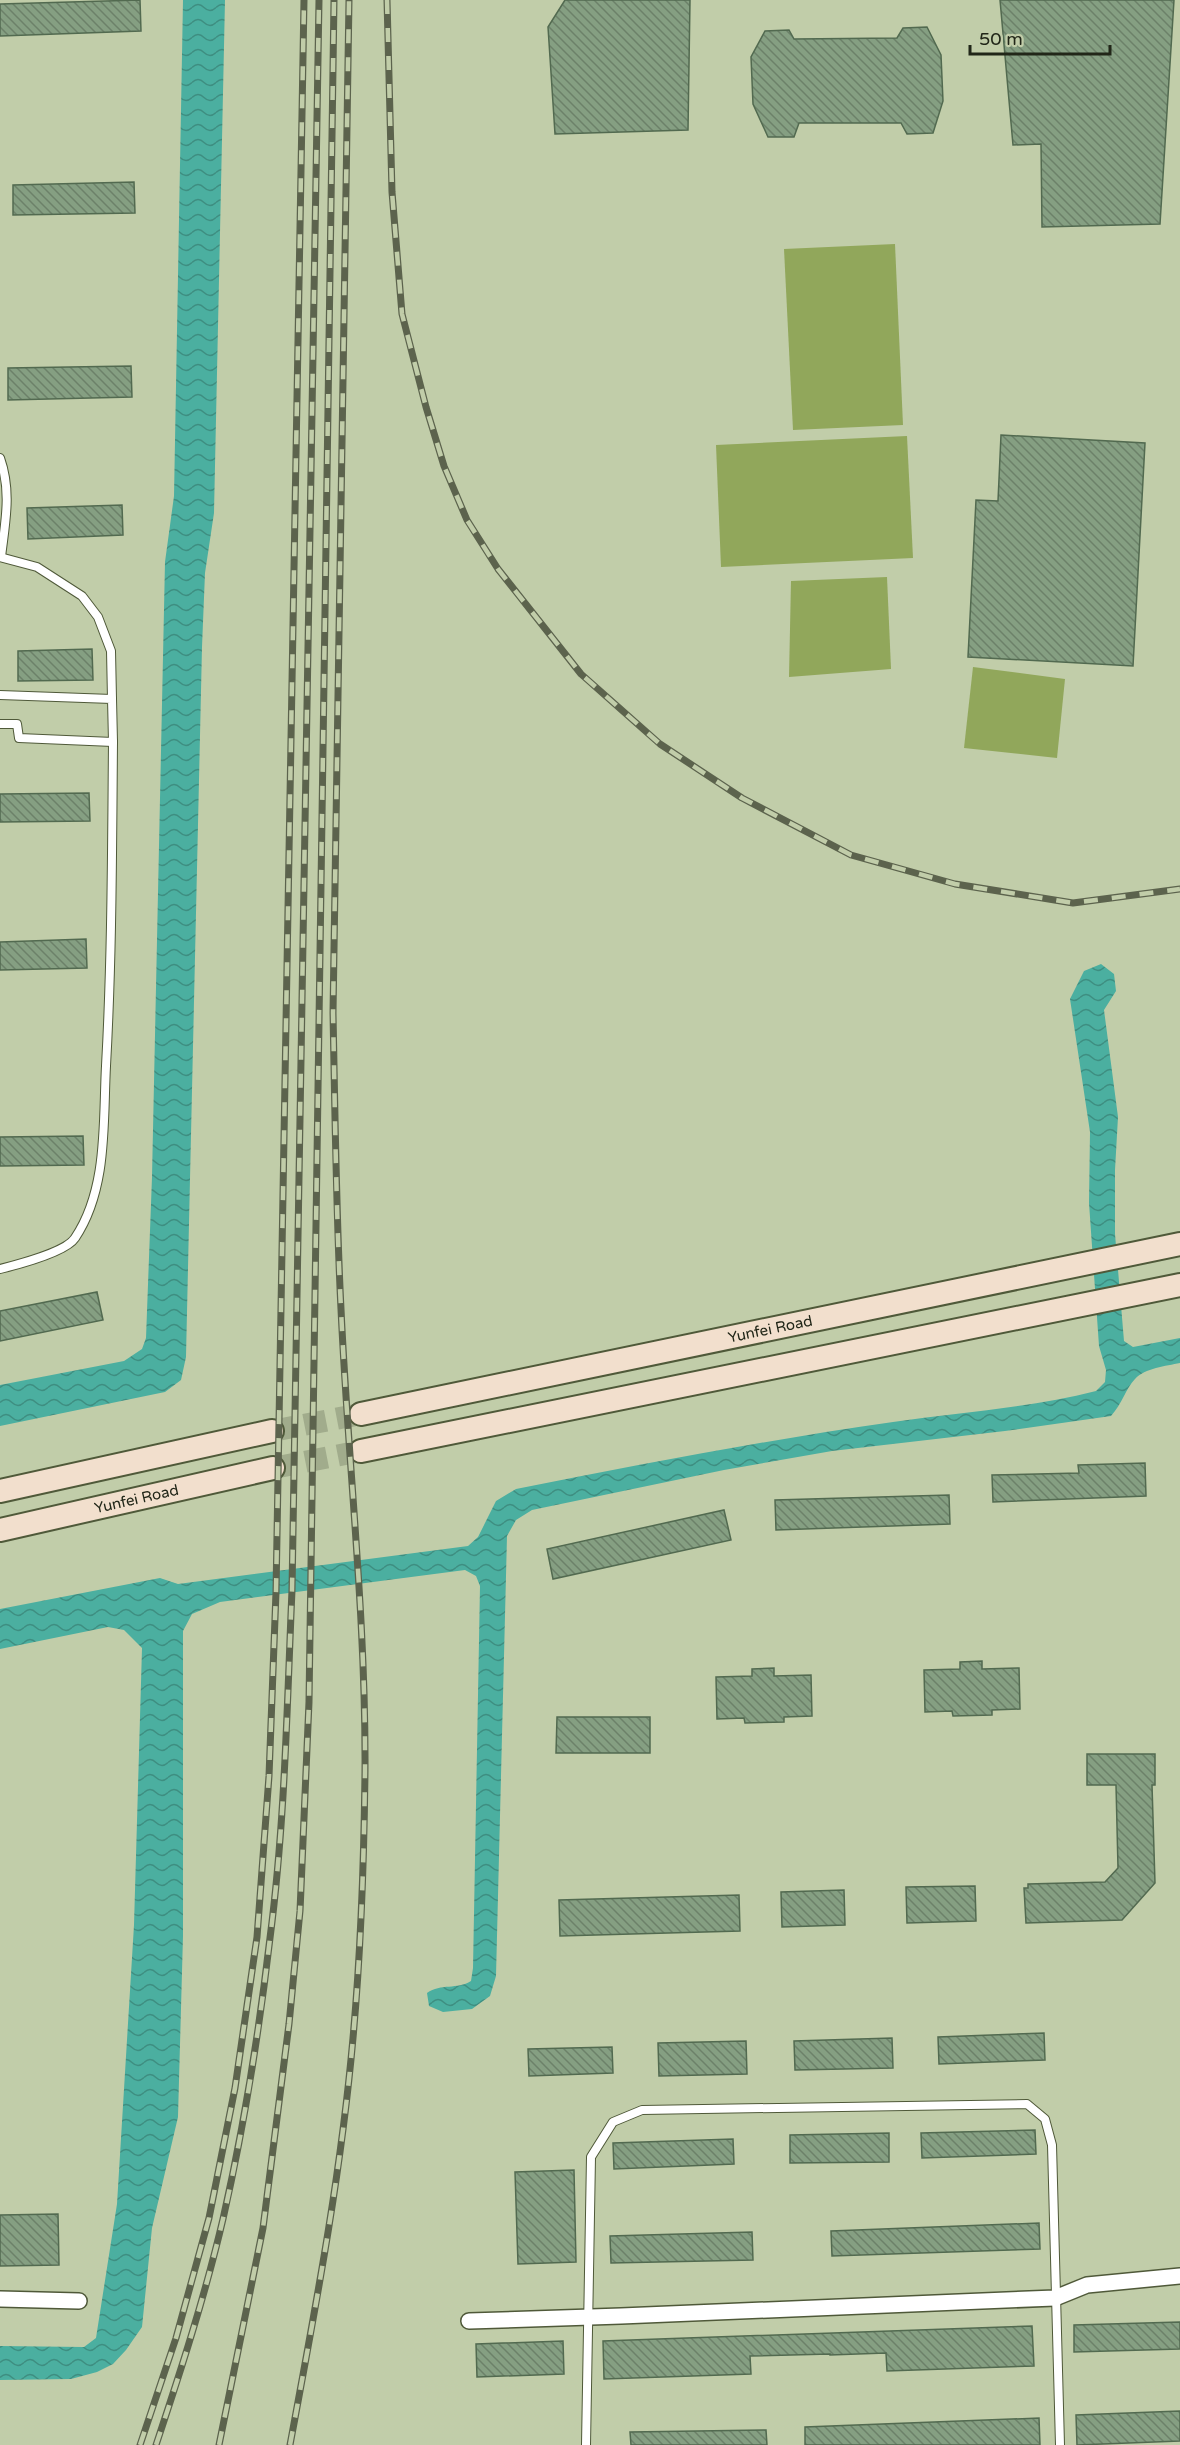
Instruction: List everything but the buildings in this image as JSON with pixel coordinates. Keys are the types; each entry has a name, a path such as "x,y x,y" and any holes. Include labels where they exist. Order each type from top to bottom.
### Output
{"main road":[{"name":"Yunfei Road","path":"362,1414 1180,1244"},
{"path":"361,1451 1180,1285"},
{"path":"0,1491 272,1431"},
{"name":"Yunfei Road","path":"0,1530 273,1468"}],"street":[{"path":"469,2320 1055,2298 1087,2285 1180,2276"},
{"path":"0,2299 79,2301"}],"lane":[{"path":"0,458 7,477 8,499 0,557 37,567 82,596 98,617 111,651 113,742 109,1004 101,1160 94,1195 74,1240 32,1261 0,1269"},
{"path":"0,695 112,699"},
{"path":"0,724 17,724 19,738 113,742"},
{"path":"586,2445 591,2157 613,2121 642,2110 1027,2104 1045,2119 1052,2145 1060,2445"}],"green space":[{"path":"895,244 903,425 793,430 784,249"},
{"path":"907,436 913,558 721,567 716,445"},
{"path":"887,577 891,669 789,677 791,581"},
{"path":"973,667 1065,679 1057,758 964,748"}],"water":[{"path":"183,0 225,0 214,513 205,573 202,647 186,1357 181,1380 165,1392 0,1426 0,1385 124,1361 142,1349 146,1338 152,1177 165,562 174,496"},
{"path":"1101,964 1114,974 1116,991 1104,1010 1118,1117 1115,1234 1124,1341 1133,1347 1180,1338 1180,1363 1156,1368 1139,1375 1111,1416 832,1451 724,1470 532,1510 516,1520 507,1536 496,1976 490,1996 472,2009 443,2012 429,2006 427,1993 438,1988 466,1984 471,1981 473,1968 480,1586 476,1576 465,1570 220,1602 192,1614 183,1631 183,1936 178,2117 152,2228 142,2327 113,2364 97,2372 71,2379 0,2380 0,2346 84,2347 96,2338 117,2204 134,1925 142,1648 124,1630 108,1627 0,1649 0,1609 160,1578 178,1584 468,1546 478,1537 496,1501 516,1489 751,1445 893,1422 1021,1406 1096,1391 1105,1382 1106,1370 1099,1346 1089,1203 1090,1132 1070,999 1084,971"}],"tunnel":[{"path":"272,1431 361,1414"},
{"path":"273,1468 361,1451"}],"railway":[{"path":"140,2445 176,2338 209,2218 235,2088 257,1937 269,1776 276,1592 304,0"},
{"path":"156,2445 208,2276 238,2150 266,1973 282,1808 292,1590 319,0"},
{"path":"219,2445 263,2228 289,2024 300,1911 309,1702 334,0"},
{"path":"290,2445 342,2140 358,1972 364,1838 363,1656 341,1309 333,1013 349,0"},
{"path":"387,0 392,192 402,314 426,407 444,466 467,520 498,569 581,674 660,744 742,798 851,855 955,884 1073,903 1180,889"}]}
